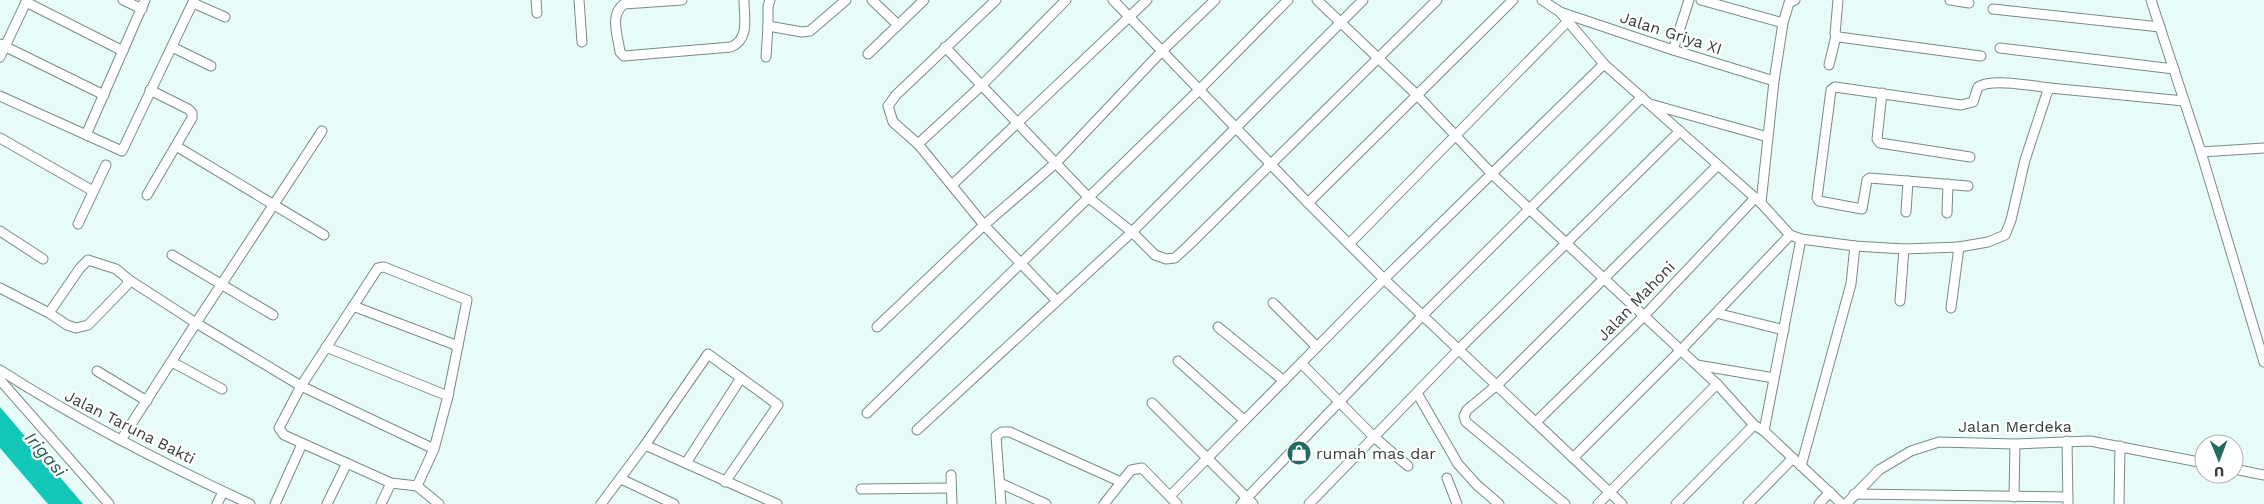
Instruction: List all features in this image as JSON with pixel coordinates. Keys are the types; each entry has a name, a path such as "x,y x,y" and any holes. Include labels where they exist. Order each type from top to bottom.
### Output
{"street":[{"path":"86,135 143,4 123,0"},
{"path":"536,0 536,14"},
{"path":"579,0 582,42"},
{"path":"682,0 624,4 618,8 615,16 620,52 624,56 722,48 738,44 744,38 744,0"},
{"path":"766,57 768,6 770,0"},
{"path":"768,26 802,32 810,31 846,0"},
{"path":"872,0 898,24"},
{"path":"868,54 924,0"},
{"path":"996,0 896,95 888,106 893,122 918,144 984,225 1056,300"},
{"path":"918,144 982,84 1066,0"},
{"path":"1113,0 1308,204 1384,279 1622,504"},
{"path":"952,185 1147,0"},
{"path":"878,327 984,225 1056,162 1162,51 1216,0"},
{"path":"868,413 1199,90 1288,0"},
{"path":"1317,0 1417,95 1492,174 1697,364 1754,425 1764,431 1842,504"},
{"path":"917,430 1132,232 1363,0"},
{"path":"945,47 1018,121 1089,198 1132,232 1155,255 1166,259 1174,258 1272,165 1437,0"},
{"path":"1308,204 1513,0"},
{"path":"1542,0 1560,12 1604,64 1758,201 1790,235 1801,238 1855,246 1904,249 1959,247 1988,242 2005,235 2033,134 2050,88"},
{"path":"1673,50 1689,0"},
{"path":"1701,0 1784,23"},
{"path":"1758,201 1774,81 1784,23 1789,4 1796,0"},
{"path":"1829,65 1836,36 1838,0"},
{"path":"1950,0 1970,2"},
{"path":"2151,0 2201,152 2264,362"},
{"path":"0,57 2,46 26,1 123,51"},
{"path":"0,96 122,151 193,2 225,16"},
{"path":"1993,9 2160,27"},
{"name":"Jalan Griya XI","path":"1560,12 1774,81"},
{"path":"1349,244 1568,21"},
{"path":"1836,36 1981,56"},
{"path":"2,46 104,95"},
{"path":"172,47 211,66"},
{"path":"2000,48 2174,69"},
{"path":"1170,496 1384,279 1604,64"},
{"path":"1968,186 1868,178 1862,209 1817,200 1831,90 1835,87 1961,105 1974,102 1978,87 1981,85 2007,83 2184,101"},
{"path":"147,195 192,118 192,113 188,109 150,90"},
{"path":"1882,93 1877,139 1880,143 1970,157"},
{"path":"1645,100 1768,137"},
{"path":"1152,403 1207,458 1247,502 1422,315 1529,208 1645,100"},
{"path":"121,440 322,131"},
{"path":"1309,504 1459,350 1680,131"},
{"path":"0,138 94,191"},
{"path":"176,146 324,235"},
{"path":"2201,152 2264,148"},
{"path":"78,224 106,165"},
{"path":"1565,504 1466,422 1464,416 1467,410 1497,385 1718,165"},
{"path":"1906,212 1908,181"},
{"path":"1947,213 1948,184"},
{"name":"Jalan Mahoni","path":"1536,422 1758,201"},
{"path":"0,231 43,259"},
{"path":"1573,458 1681,350 1790,235"},
{"path":"1764,431 1801,238"},
{"path":"1802,466 1851,284 1855,246"},
{"path":"1951,308 1959,247"},
{"path":"1900,301 1904,249"},
{"path":"172,255 273,315"},
{"path":"49,312 80,268 88,260 116,269 196,324 301,386 434,449"},
{"path":"417,486 434,449 448,396 468,300 384,267 374,271 301,386 279,428 284,435 302,444 391,483 417,486 439,504"},
{"path":"0,288 49,312 67,325 76,328 88,326 127,285 128,278"},
{"path":"1273,304 1317,346"},
{"path":"353,306 458,346"},
{"path":"1716,312 1784,330"},
{"path":"1218,327 1284,381"},
{"path":"326,347 448,396"},
{"path":"601,504 621,479 708,354 778,405 725,482"},
{"path":"1178,361 1244,420"},
{"path":"172,362 222,389"},
{"path":"1301,364 1338,403 1408,466"},
{"path":"1697,364 1774,378"},
{"name":"Jalan Taruna Bakti","path":"0,370 53,403 121,440 250,504"},
{"path":"97,371 147,401"},
{"path":"686,462 741,378"},
{"path":"0,380 109,504"},
{"path":"1598,504 1717,384"},
{"path":"1417,393 1458,464 1476,485 1499,504"},
{"path":"1676,504 1754,425"},
{"path":"1002,504 996,436 1002,432 1010,432 1121,482"},
{"name":"Jalan Merdeka","path":"1846,504 1879,470 1911,451 1928,444 1948,441 2015,444 2090,441 2194,461"},
{"path":"1854,494 2014,496 2068,501 2067,441"},
{"path":"275,504 302,444"},
{"path":"2014,496 2015,444"},
{"path":"645,445 773,503"},
{"path":"2119,504 2120,446"},
{"path":"1748,504 1792,459"},
{"path":"327,504 347,463"},
{"path":"1104,504 1131,470 1142,468 1178,504"},
{"path":"2244,471 2264,475"},
{"path":"951,474 952,504"},
{"path":"1447,478 1456,504"},
{"path":"621,479 674,504"},
{"path":"381,504 391,483"},
{"path":"1000,483 1046,504"},
{"path":"861,489 951,488"},
{"path":"217,504 223,492"},
{"path":"1819,504 1830,492"}],"water":[{"path":"0,407 83,504 48,504 0,448"}],"place":[{"name":"rumah mas dar","path":"1299,453"}],"water label":[{"name":"Irigasi","path":"46,454"}]}
